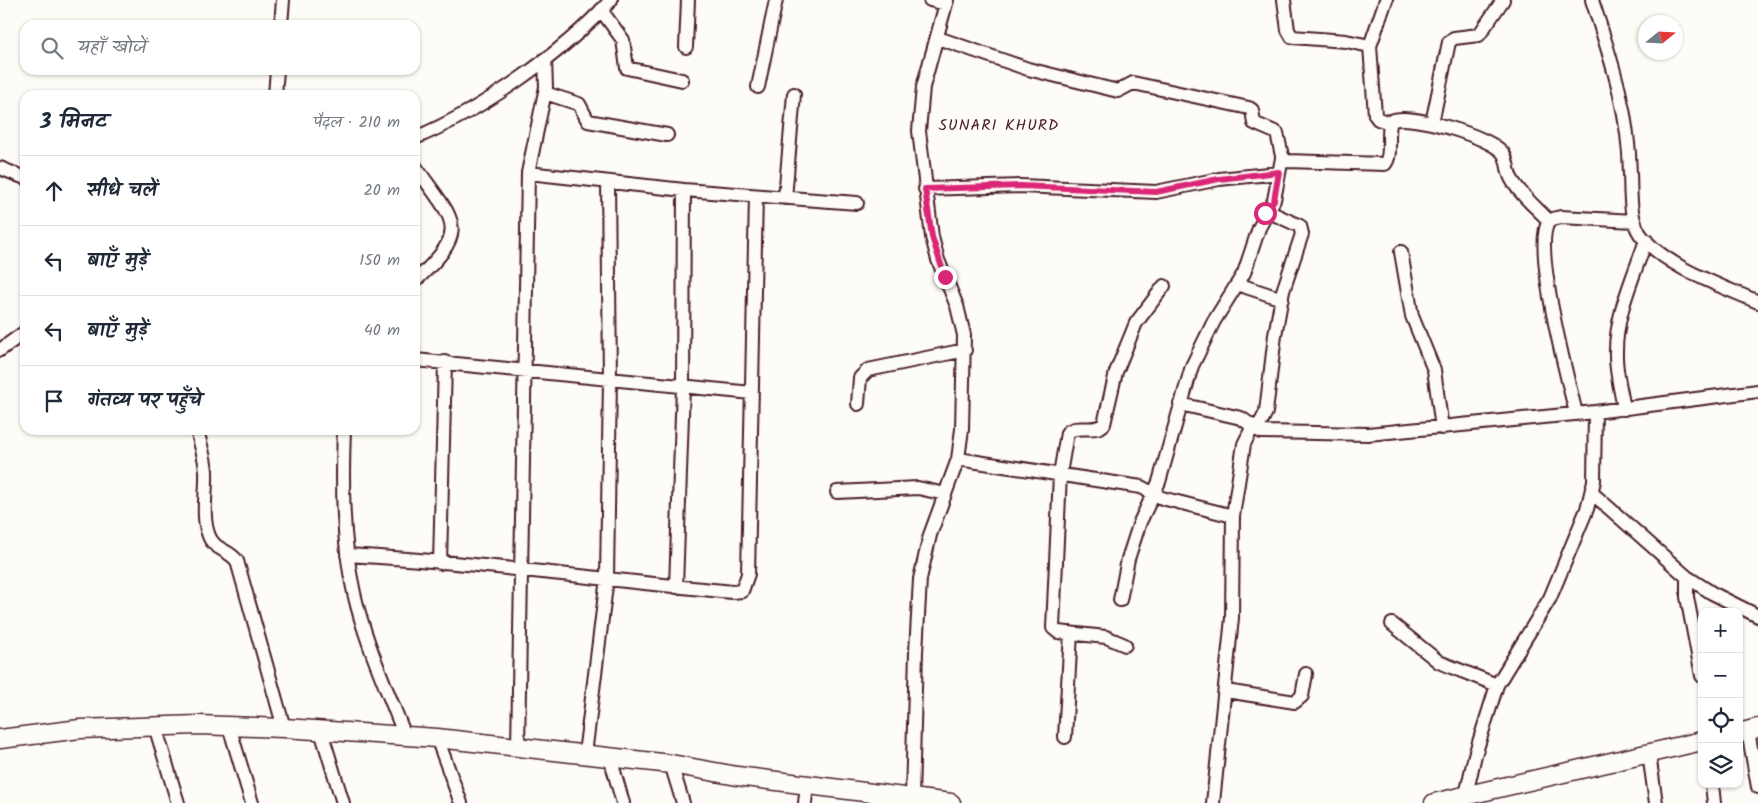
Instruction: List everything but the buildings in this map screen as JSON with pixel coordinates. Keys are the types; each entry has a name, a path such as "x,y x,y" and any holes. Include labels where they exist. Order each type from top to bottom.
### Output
{"street":[{"path":"281,20 283,0"},
{"path":"420,136 462,115 545,59 611,0"},
{"path":"686,47 688,0"},
{"path":"758,87 776,0"},
{"path":"912,798 920,579 930,535 958,459 962,429 965,350 964,335 957,306 934,243 925,189 920,114 923,87 938,38 946,2 930,0"},
{"path":"1284,0 1288,30 1292,37 1346,41 1370,46"},
{"path":"1386,0 1370,46 1374,112 1377,119 1390,123 1398,118 1432,122 1488,142 1502,151 1513,182 1550,221"},
{"path":"1432,122 1449,42 1454,38 1479,35 1503,0"},
{"path":"1592,0 1618,82 1626,119 1631,203 1634,221 1646,240 1657,252 1692,272 1758,302"},
{"path":"601,10 623,40 627,68 682,80"},
{"path":"938,38 1028,69 1118,91 1133,83 1249,108 1252,110 1254,123 1277,133 1282,158 1274,200 1259,228 1244,273 1202,344 1180,404 1154,494 1140,522 1131,548 1120,600"},
{"path":"518,747 528,173 545,93 545,59"},
{"path":"275,90 277,75"},
{"path":"545,93 579,104 588,121 667,135"},
{"path":"785,198 794,94"},
{"path":"1282,158 1286,161 1385,164 1388,160 1390,123"},
{"path":"0,168 20,176"},
{"path":"925,189 1021,186 1156,192 1227,177 1279,172"},
{"path":"420,173 445,208 452,230 450,242 444,252 420,276"},
{"path":"528,173 684,190 857,203"},
{"path":"585,754 607,578 610,379 608,182"},
{"path":"676,587 684,388 684,190"},
{"path":"347,555 607,578 676,587 742,591 747,582 756,196"},
{"path":"1213,803 1226,691 1233,597 1233,516 1244,444 1253,429 1263,419 1267,408 1275,335 1282,299 1302,230 1298,225 1267,211"},
{"path":"1550,221 1561,217 1634,221"},
{"path":"1550,221 1545,235 1549,288 1576,413"},
{"path":"1624,409 1616,361 1616,341 1622,311 1646,240"},
{"path":"1401,252 1412,316 1434,370 1442,428"},
{"path":"1237,284 1282,299"},
{"path":"1125,645 1106,637 1055,631 1052,624 1060,474 1067,433 1072,429 1096,428 1104,424 1116,372 1136,323 1164,286"},
{"path":"0,350 20,336"},
{"path":"858,404 860,378 868,370 965,350"},
{"path":"420,360 684,388 752,393"},
{"path":"440,563 445,362"},
{"path":"1180,404 1241,418 1253,429 1264,433 1330,435 1442,428 1624,409 1758,391"},
{"path":"1466,795 1475,755 1497,685 1550,598 1592,493 1595,471 1595,412"},
{"path":"198,435 206,469 206,519 209,537 214,544 231,554 236,561 284,728"},
{"path":"344,435 347,555 357,606 405,736"},
{"path":"958,459 1141,487 1154,494 1233,516"},
{"path":"837,492 918,488 944,494"},
{"path":"1592,493 1687,577 1758,616"},
{"path":"1687,577 1687,596 1698,655"},
{"path":"1392,624 1439,662 1497,685"},
{"path":"1065,737 1071,633"},
{"path":"1226,691 1295,702 1302,696 1306,674"},
{"path":"0,739 80,729 154,726 284,728 436,738 671,764 737,776 888,798 912,798 950,803"},
{"path":"154,726 178,803"},
{"path":"228,726 252,803"},
{"path":"321,731 343,803"},
{"path":"1748,731 1758,788"},
{"path":"436,738 461,803"},
{"path":"1434,803 1698,742"},
{"path":"1649,754 1656,803"},
{"path":"610,757 623,803"},
{"path":"671,764 683,803"},
{"path":"805,803 807,785"},
{"path":"1712,788 1714,803"}],"district":[{"name":"SUNARI KHURD","path":"999,124"}],"route":[{"path":"945,277 932,237 925,189 1021,186 1156,192 1178,189 1219,179 1279,172 1273,204 1265,213"}]}
